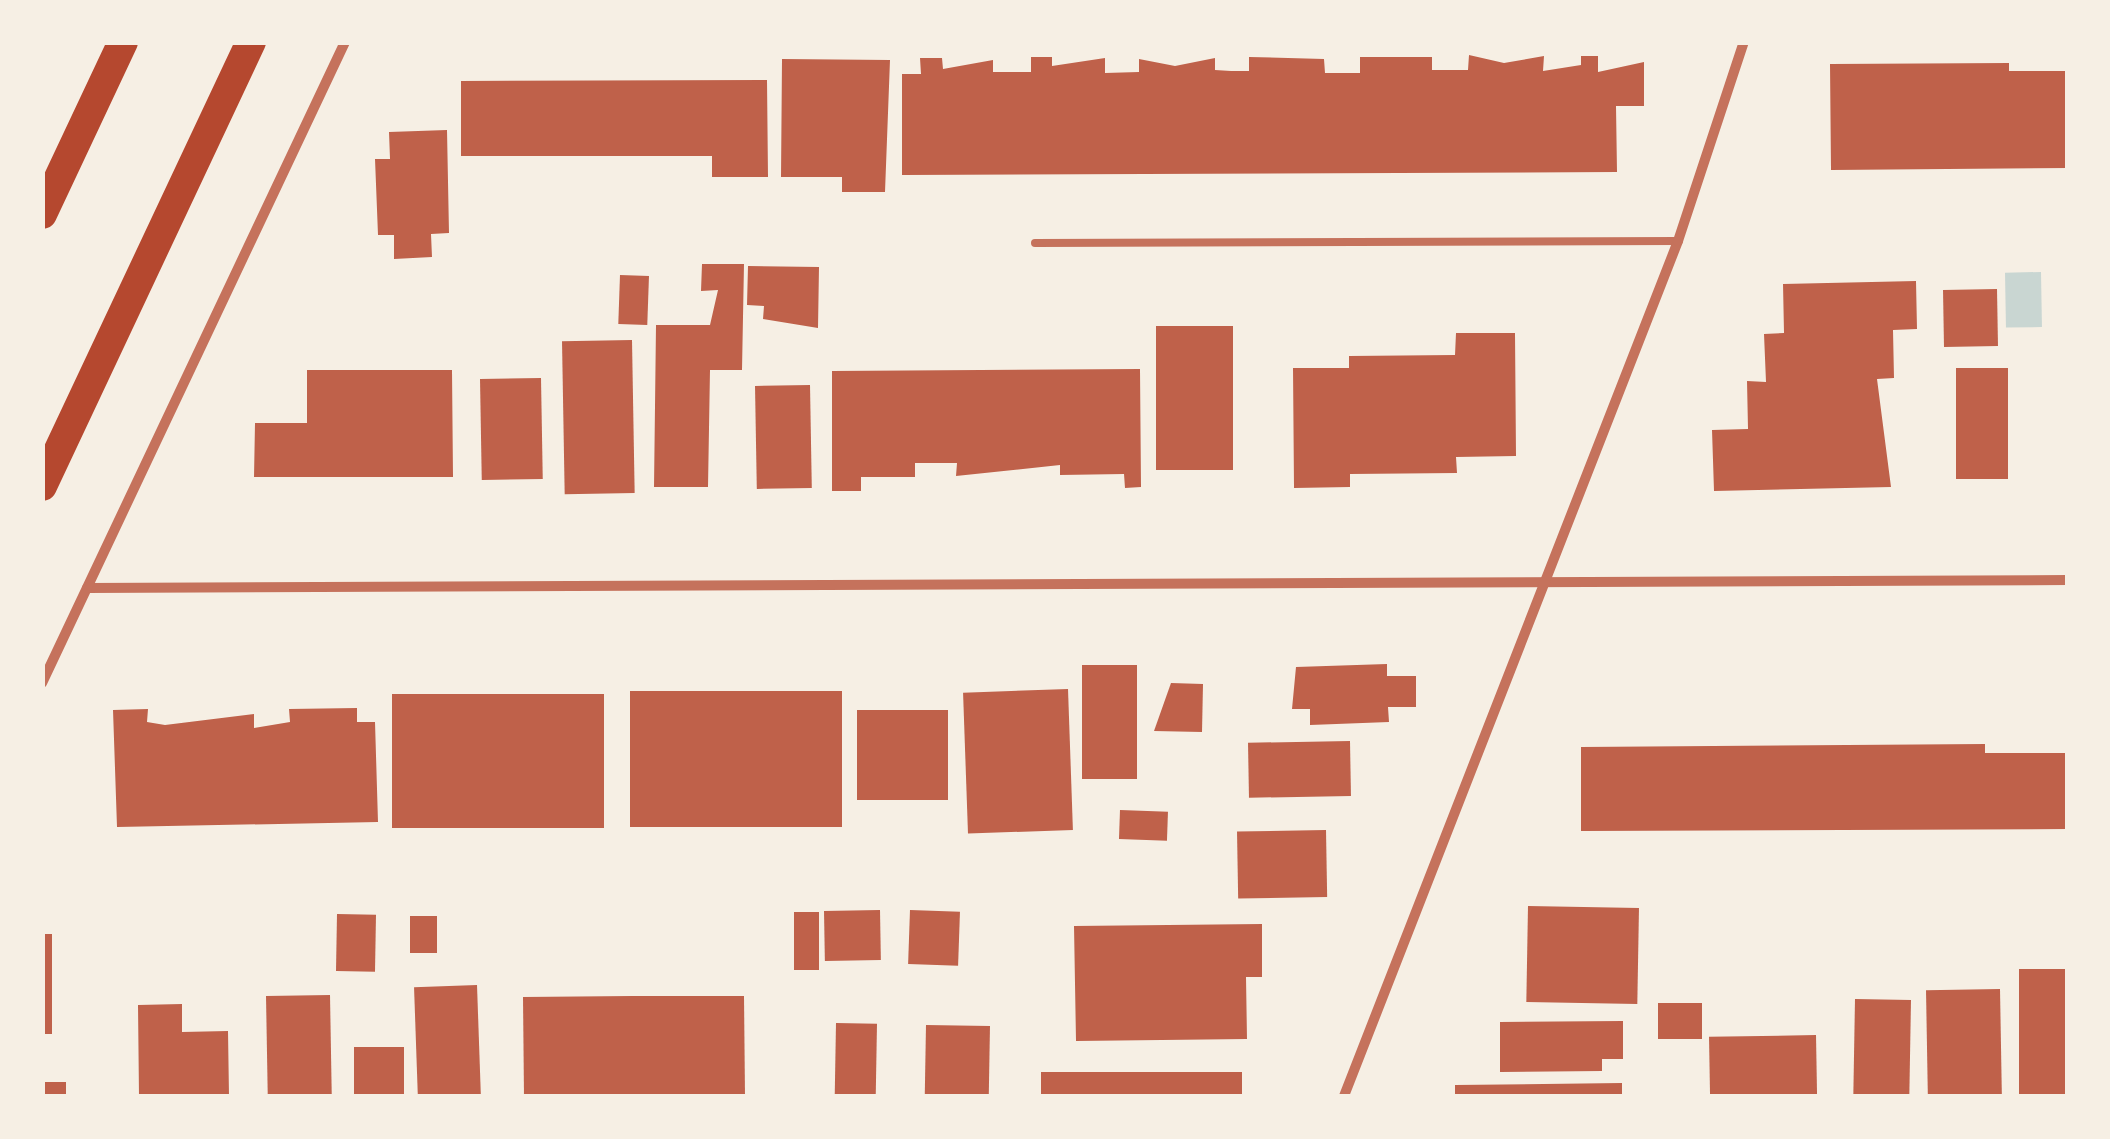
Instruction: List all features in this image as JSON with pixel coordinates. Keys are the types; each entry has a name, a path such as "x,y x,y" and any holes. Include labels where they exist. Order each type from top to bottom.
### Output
{"highway":[{"path":"42,214 123,42"},
{"path":"42,486 251,42"}],"street":[{"path":"42,683 345,42"},
{"path":"1344,1096 1678,241 1744,42"},
{"path":"87,588 2068,580"}],"lane":[{"path":"1036,243 1678,241"}],"shaded area":[{"path":"2041,272 2042,327 2006,328 2005,273"}],"building":[{"path":"1469,55 1504,63 1544,56 1543,71 1581,65 1581,56 1598,56 1598,72 1644,62 1644,106 1616,106 1617,172 902,175 902,74 921,74 920,58 942,58 943,69 993,60 993,72 1031,72 1031,57 1052,57 1052,66 1105,58 1105,73 1139,72 1139,59 1175,66 1215,58 1215,70 1249,71 1249,57 1324,59 1325,73 1360,73 1360,57 1432,57 1432,70 1468,70"},
{"path":"782,59 890,60 885,192 842,192 842,177 781,177"},
{"path":"2009,63 2009,71 2068,71 2068,168 1831,170 1830,64"},
{"path":"767,80 768,177 712,177 712,156 461,156 461,81"},
{"path":"447,130 449,233 431,234 432,257 394,259 394,235 378,235 375,159 390,159 389,132"},
{"path":"702,264 744,264 742,370 710,370 708,487 654,487 656,325 710,325 718,290 701,291"},
{"path":"748,266 819,267 818,328 763,319 764,306 747,305"},
{"path":"620,275 649,276 647,325 618,324"},
{"path":"1916,281 1917,329 1893,330 1894,378 1877,379 1891,487 1714,491 1712,430 1748,429 1747,381 1766,382 1764,334 1784,333 1783,284"},
{"path":"1997,289 1998,346 1944,347 1943,290"},
{"path":"1156,326 1233,326 1233,470 1156,470"},
{"path":"1456,333 1515,333 1516,456 1456,457 1457,473 1350,474 1350,487 1294,488 1293,368 1349,368 1349,356 1455,355"},
{"path":"632,340 635,493 565,494 562,341"},
{"path":"1956,368 2008,368 2008,479 1956,479"},
{"path":"1140,369 1141,487 1125,488 1124,474 1060,475 1060,465 956,476 957,463 915,463 915,477 861,477 861,491 832,491 832,371"},
{"path":"307,370 452,370 453,477 254,477 255,423 307,423"},
{"path":"541,378 543,479 482,480 480,379"},
{"path":"810,385 812,488 757,489 755,386"},
{"path":"1387,664 1387,676 1416,676 1416,707 1388,707 1389,722 1310,725 1310,709 1292,709 1296,667"},
{"path":"1082,665 1137,665 1137,779 1082,779"},
{"path":"1171,683 1203,684 1202,732 1154,731"},
{"path":"1068,689 1073,830 968,834 963,693"},
{"path":"630,691 842,691 842,827 630,827"},
{"path":"392,694 604,694 604,828 392,828"},
{"path":"357,708 357,722 375,722 378,822 117,827 113,710 148,709 147,722 165,725 254,714 254,728 290,722 289,709"},
{"path":"857,710 948,710 948,800 857,800"},
{"path":"1350,741 1351,796 1249,798 1248,743"},
{"path":"1985,744 1985,753 2068,753 2068,829 1581,831 1581,747"},
{"path":"1120,810 1168,812 1167,841 1119,839"},
{"path":"1326,830 1327,897 1238,899 1237,832"},
{"path":"1528,906 1639,908 1637,1004 1526,1002"},
{"path":"880,910 881,960 825,961 824,911"},
{"path":"910,910 960,912 958,966 908,964"},
{"path":"794,912 819,912 819,970 794,970"},
{"path":"337,914 376,915 375,972 336,971"},
{"path":"410,916 437,916 437,953 410,953"},
{"path":"1262,924 1262,977 1246,977 1247,1039 1076,1041 1074,926"},
{"path":"42,934 52,934 52,1034 42,1034"},
{"path":"2019,969 2068,969 2068,1096 2019,1096"},
{"path":"477,985 481,1096 418,1096 414,987"},
{"path":"2000,989 2002,1096 1928,1096 1926,990"},
{"path":"330,995 332,1096 268,1096 266,996"},
{"path":"744,996 745,1096 524,1096 523,997"},
{"path":"1855,999 1911,1000 1909,1096 1853,1096"},
{"path":"1658,1003 1702,1003 1702,1039 1658,1039"},
{"path":"182,1004 182,1032 228,1031 229,1096 139,1096 138,1005"},
{"path":"1623,1021 1623,1059 1602,1059 1602,1071 1500,1072 1500,1022"},
{"path":"836,1023 877,1024 876,1096 835,1096"},
{"path":"926,1025 990,1026 989,1096 925,1096"},
{"path":"1816,1035 1817,1096 1710,1096 1709,1037"},
{"path":"354,1047 404,1047 404,1096 354,1096"},
{"path":"1041,1072 1242,1072 1242,1096 1041,1096"},
{"path":"42,1082 66,1082 66,1096 42,1096"},
{"path":"1622,1083 1622,1096 1455,1096 1455,1085"}]}
